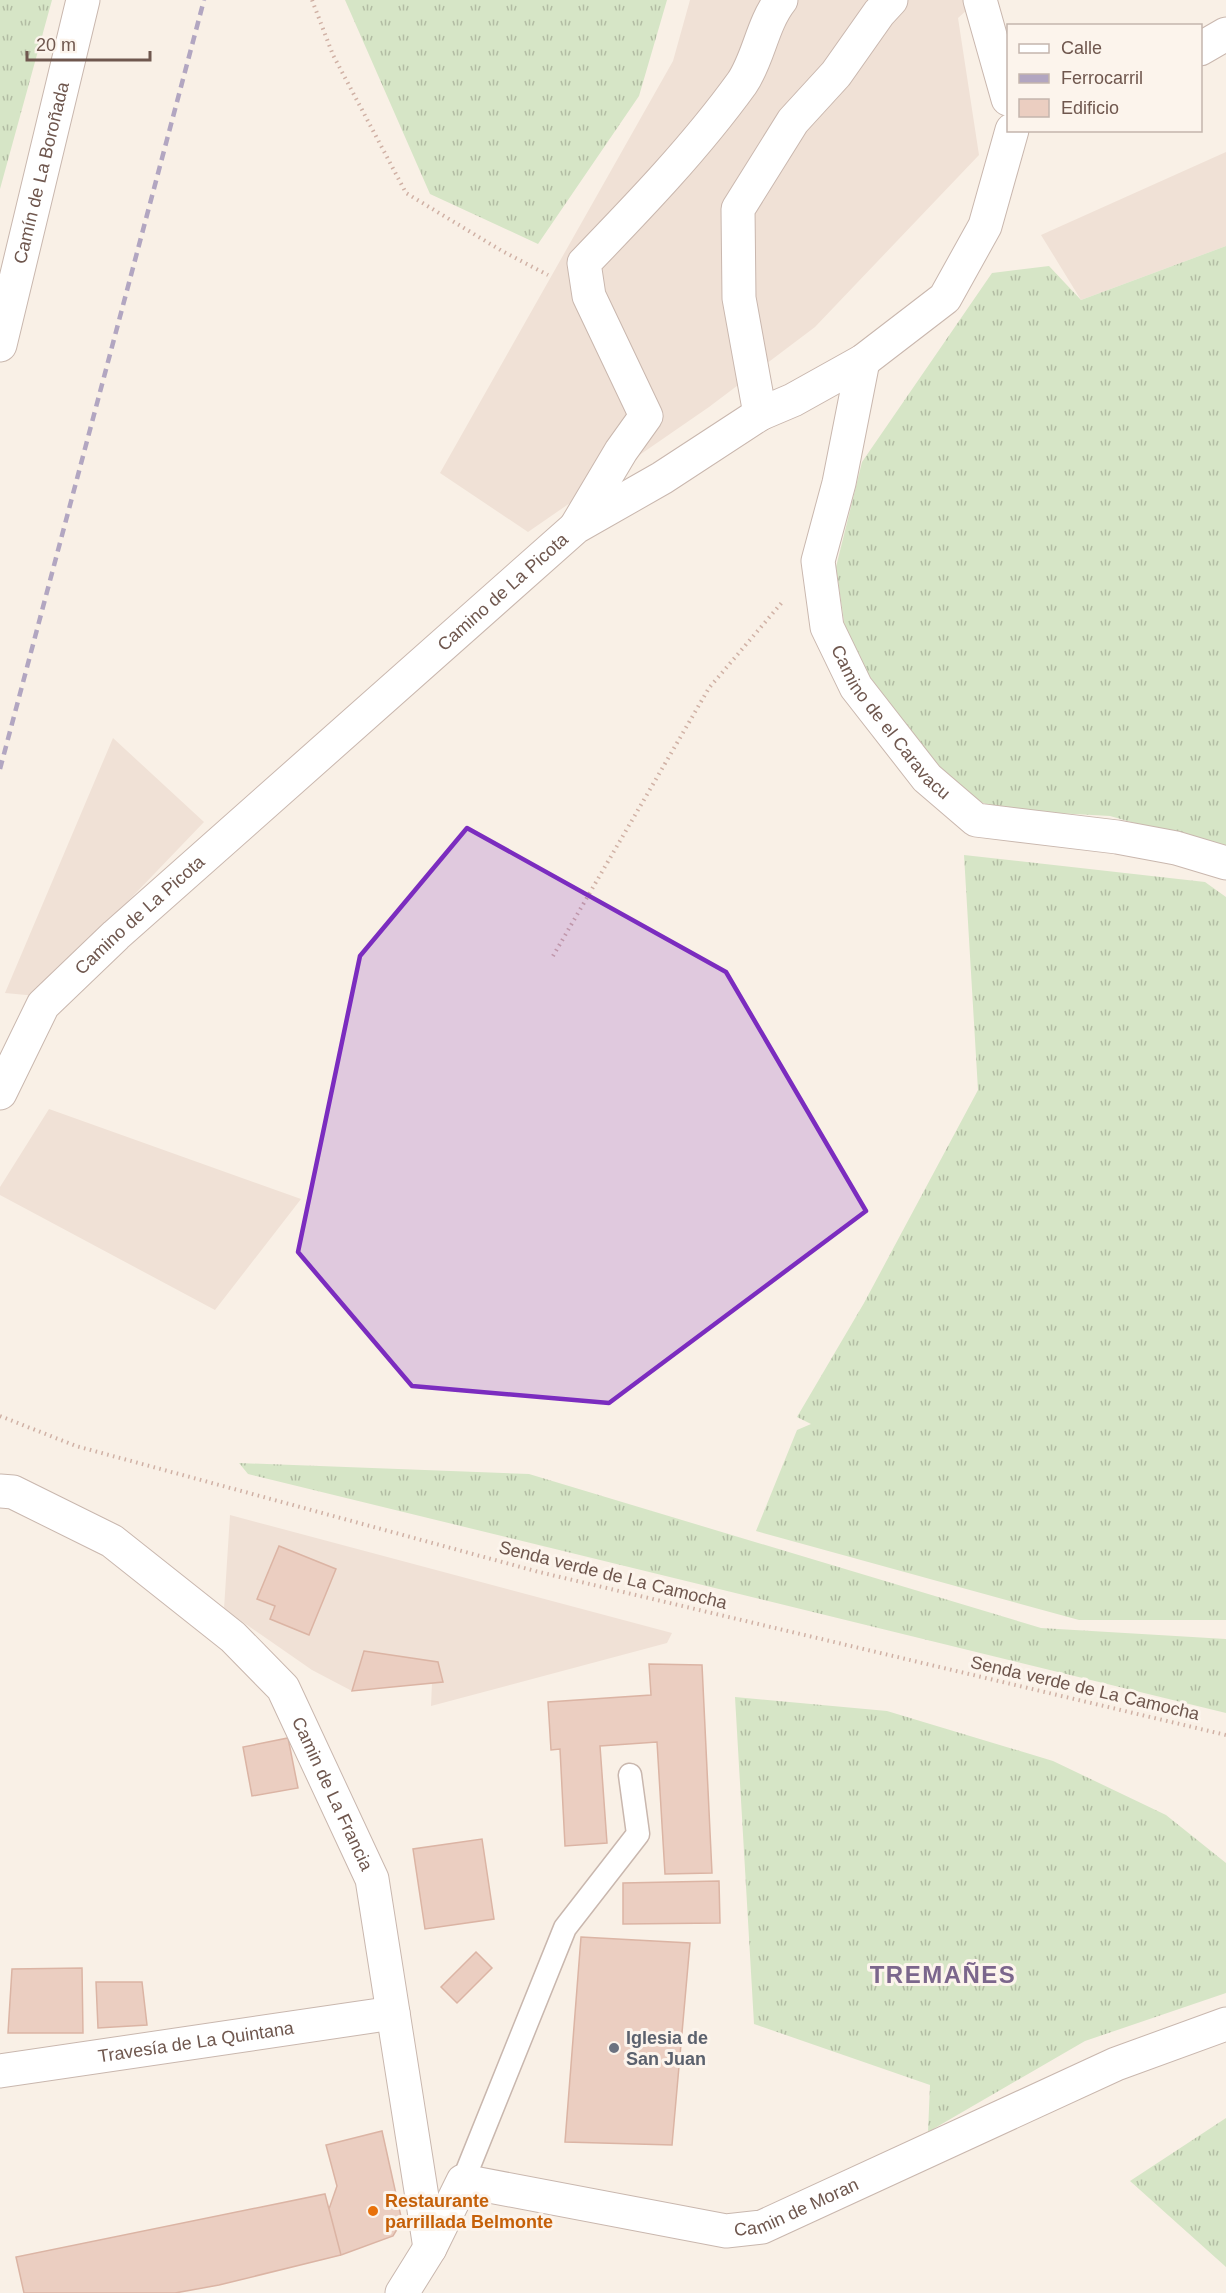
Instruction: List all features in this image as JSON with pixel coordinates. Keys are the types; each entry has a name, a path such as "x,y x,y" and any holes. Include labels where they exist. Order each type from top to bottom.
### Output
{"street":[{"name":"Camín de La Boroñada","path":"0,345 83,0"},
{"path":"576,527 621,451 646,416 589,296 584,263 644,201 702,134 744,80 773,11 782,0"},
{"path":"760,414 739,298 738,209 793,121 836,74 879,13 891,0"},
{"path":"980,0 1007,95"},
{"path":"1202,48 1226,34"},
{"name":"Camino de La Picota","path":"0,1093 43,1005 116,935 576,527 662,478 760,414 793,400 863,361 945,298 985,226 1011,132"},
{"name":"Camino de el Caravacu","path":"863,361 839,483 818,561 827,627 856,687 927,778 976,819 1117,837 1176,848 1226,864"},
{"name":"Camin de La Francia","path":"0,1491 13,1492 112,1541 233,1637 283,1688 372,1879 430,2248"},
{"name":"Travesía de La Quintana","path":"0,2071 393,2013"},
{"name":"Camin de Moran","path":"463,2181 726,2231 762,2227 1116,2064 1226,2024"},
{"path":"402,2293 430,2248 463,2181"}],"lane":[{"path":"463,2181 565,1928 638,1834 630,1775"}],"path":[{"path":"312,0 333,55 406,192 502,250 589,296"},
{"path":"553,956 709,688 818,561"},
{"name":"Senda verde de La Camocha","path":"0,1416 76,1446 539,1572 1226,1735"}],"highlighted area":[{"path":"467,828 726,972 866,1211 609,1403 412,1386 298,1252 360,956"}],"shaded area":[{"path":"690,0 978,0 958,18 979,155 815,327 709,407 528,532 440,473 673,61"},
{"path":"1226,152 1226,246 1081,300 1041,235"},
{"path":"113,738 204,822 37,996 5,993"},
{"path":"49,1109 301,1199 215,1310 0,1195 0,1187"},
{"path":"230,1515 672,1633 667,1643 431,1706 432,1683 352,1691 312,1670 224,1609"}],"green space":[{"path":"0,0 52,0 0,189"},
{"path":"345,0 667,0 639,96 538,244 430,194"},
{"path":"1226,246 1226,849 1110,816 1002,810 960,794 848,649 836,567 862,462 992,273 1049,266 1081,300"},
{"path":"964,855 1205,882 1226,897 1226,1620 1079,1620 756,1531 797,1430 811,1424 797,1417 864,1303 978,1090"},
{"path":"239,1463 529,1474 1041,1628 1226,1639 1226,1713 248,1474"},
{"path":"735,1697 887,1711 1053,1761 1166,1815 1226,1863 1226,1993 1085,2041 928,2132 930,2085 754,2024"},
{"path":"1226,2118 1226,2267 1130,2181"}],"building":[{"path":"279,1546 336,1569 309,1635 270,1619 275,1606 257,1599"},
{"path":"364,1651 438,1662 443,1682 352,1691"},
{"path":"649,1664 702,1665 712,1873 665,1874 657,1742 600,1746 607,1843 565,1846 560,1749 551,1750 548,1702 651,1695"},
{"path":"288,1738 298,1788 252,1796 243,1747"},
{"path":"482,1839 494,1919 425,1929 413,1849"},
{"path":"719,1881 720,1923 623,1924 623,1883"},
{"path":"581,1937 690,1943 672,2145 565,2142"},
{"path":"476,1952 492,1968 457,2003 441,1987"},
{"path":"82,1968 83,2033 8,2033 12,1969"},
{"path":"96,1982 142,1982 147,2025 98,2028"},
{"path":"382,2131 402,2221 393,2236 341,2255 329,2209 337,2186 326,2145"},
{"path":"325,2194 341,2255 219,2285 175,2293 24,2293 16,2257"}],"railway":[{"path":"0,769 204,0"}],"place":[{"name":"Iglesia de San Juan","path":"614,2048"},
{"name":"Restaurante parrillada Belmonte","path":"373,2211"}],"district":[{"name":"TREMAÑES","path":"943,1974"}]}
